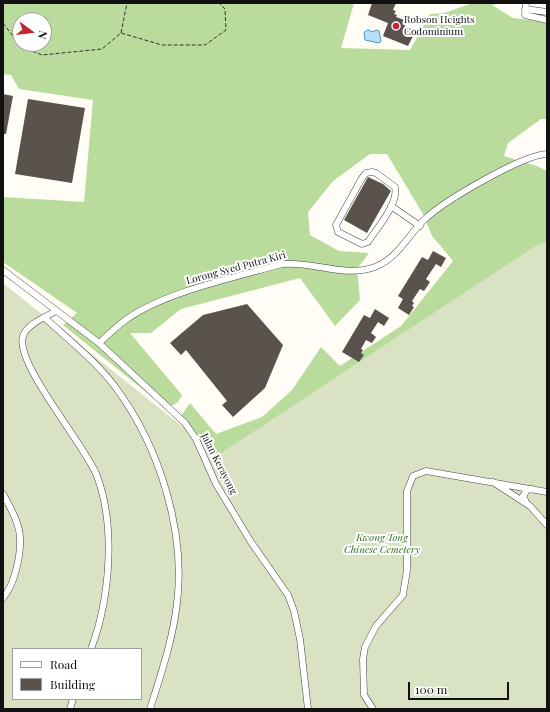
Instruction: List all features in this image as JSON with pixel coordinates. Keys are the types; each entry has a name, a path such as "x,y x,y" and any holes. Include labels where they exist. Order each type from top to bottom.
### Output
{"street":[{"path":"547,12 526,6 524,14 526,16 547,20"},
{"name":"Lorong Syed Putra Kiri","path":"99,343 127,319 158,303 196,289 282,264 292,263 340,270 362,271 376,266 396,252 424,220 446,202 464,191 526,160 547,154"},
{"path":"366,173 376,173 395,187 396,193 391,206 366,244 338,232 336,226 366,173"},
{"path":"391,206 420,226"},
{"name":"Jalan Kerayong","path":"3,270 99,343 185,423 196,439 216,484 288,595 294,611 300,639 308,709"},
{"path":"56,311 31,326 23,336 23,346 30,367 50,402 78,442 97,475 107,522 105,603 99,628 91,648"},
{"path":"45,318 97,365 116,388 154,454 164,484 173,521 178,570 177,603 170,644 150,709"},
{"path":"373,709 364,695 363,659 365,647 376,626 403,595 407,570 407,491 413,476 426,471 490,480 545,490"},
{"path":"490,480 530,506"},
{"path":"545,490 526,490 523,496 547,525"},
{"path":"3,494 16,520 20,536 13,577 5,596"},
{"path":"3,587 5,596"}],"path":[{"path":"3,23 22,47 42,55 102,49 121,33 127,3"},
{"path":"121,33 162,44 205,45 226,30 225,9 220,3"}],"green space":[{"path":"3,3 354,3 341,48 410,50 430,14 444,13 473,3 499,3 492,5 513,18 547,22 547,119 541,119 508,143 504,156 537,166 547,171 547,278 232,453 206,455 178,420 190,403 216,434 262,417 292,390 321,347 340,366 401,326 453,261 432,236 423,214 387,154 370,154 333,181 308,212 310,235 339,251 369,253 357,269 360,300 335,326 300,278 181,309 151,333 130,333 182,395 178,402 167,409 63,325 77,313 3,262 3,197 84,202 93,100 19,89 11,75 3,74"},
{"name":"Kwong Tong Chinese Cemetery","path":"547,242 547,709 3,709 3,283 218,455 540,243"}],"water":[{"path":"368,30 373,32 376,30 379,31 381,41 379,43 365,40 364,33"}],"building":[{"name":"Robson Heights Codominium","path":"372,3 396,3 393,10 396,11 394,14 397,15 396,17 407,21 404,28 412,32 411,35 413,36 408,46 383,36 388,23 368,15"},
{"path":"3,94 13,96 6,134 3,134"},
{"path":"28,99 85,108 72,183 15,174"},
{"path":"368,177 383,184 391,191 367,233 344,220"},
{"path":"433,251 446,258 441,267 436,264 426,279 430,282 424,291 420,289 412,301 414,303 412,306 414,307 409,315 398,308 403,299 398,296 422,257 428,260"},
{"path":"247,304 283,345 265,388 233,417 222,405 227,401 186,350 181,355 170,343 203,315"},
{"path":"375,309 389,318 384,326 378,322 371,333 376,337 372,343 366,340 361,349 363,350 361,353 364,355 359,362 342,352 364,315 370,318"}],"place":[{"name":"Robson Heights Codominium","path":"396,26"}]}
